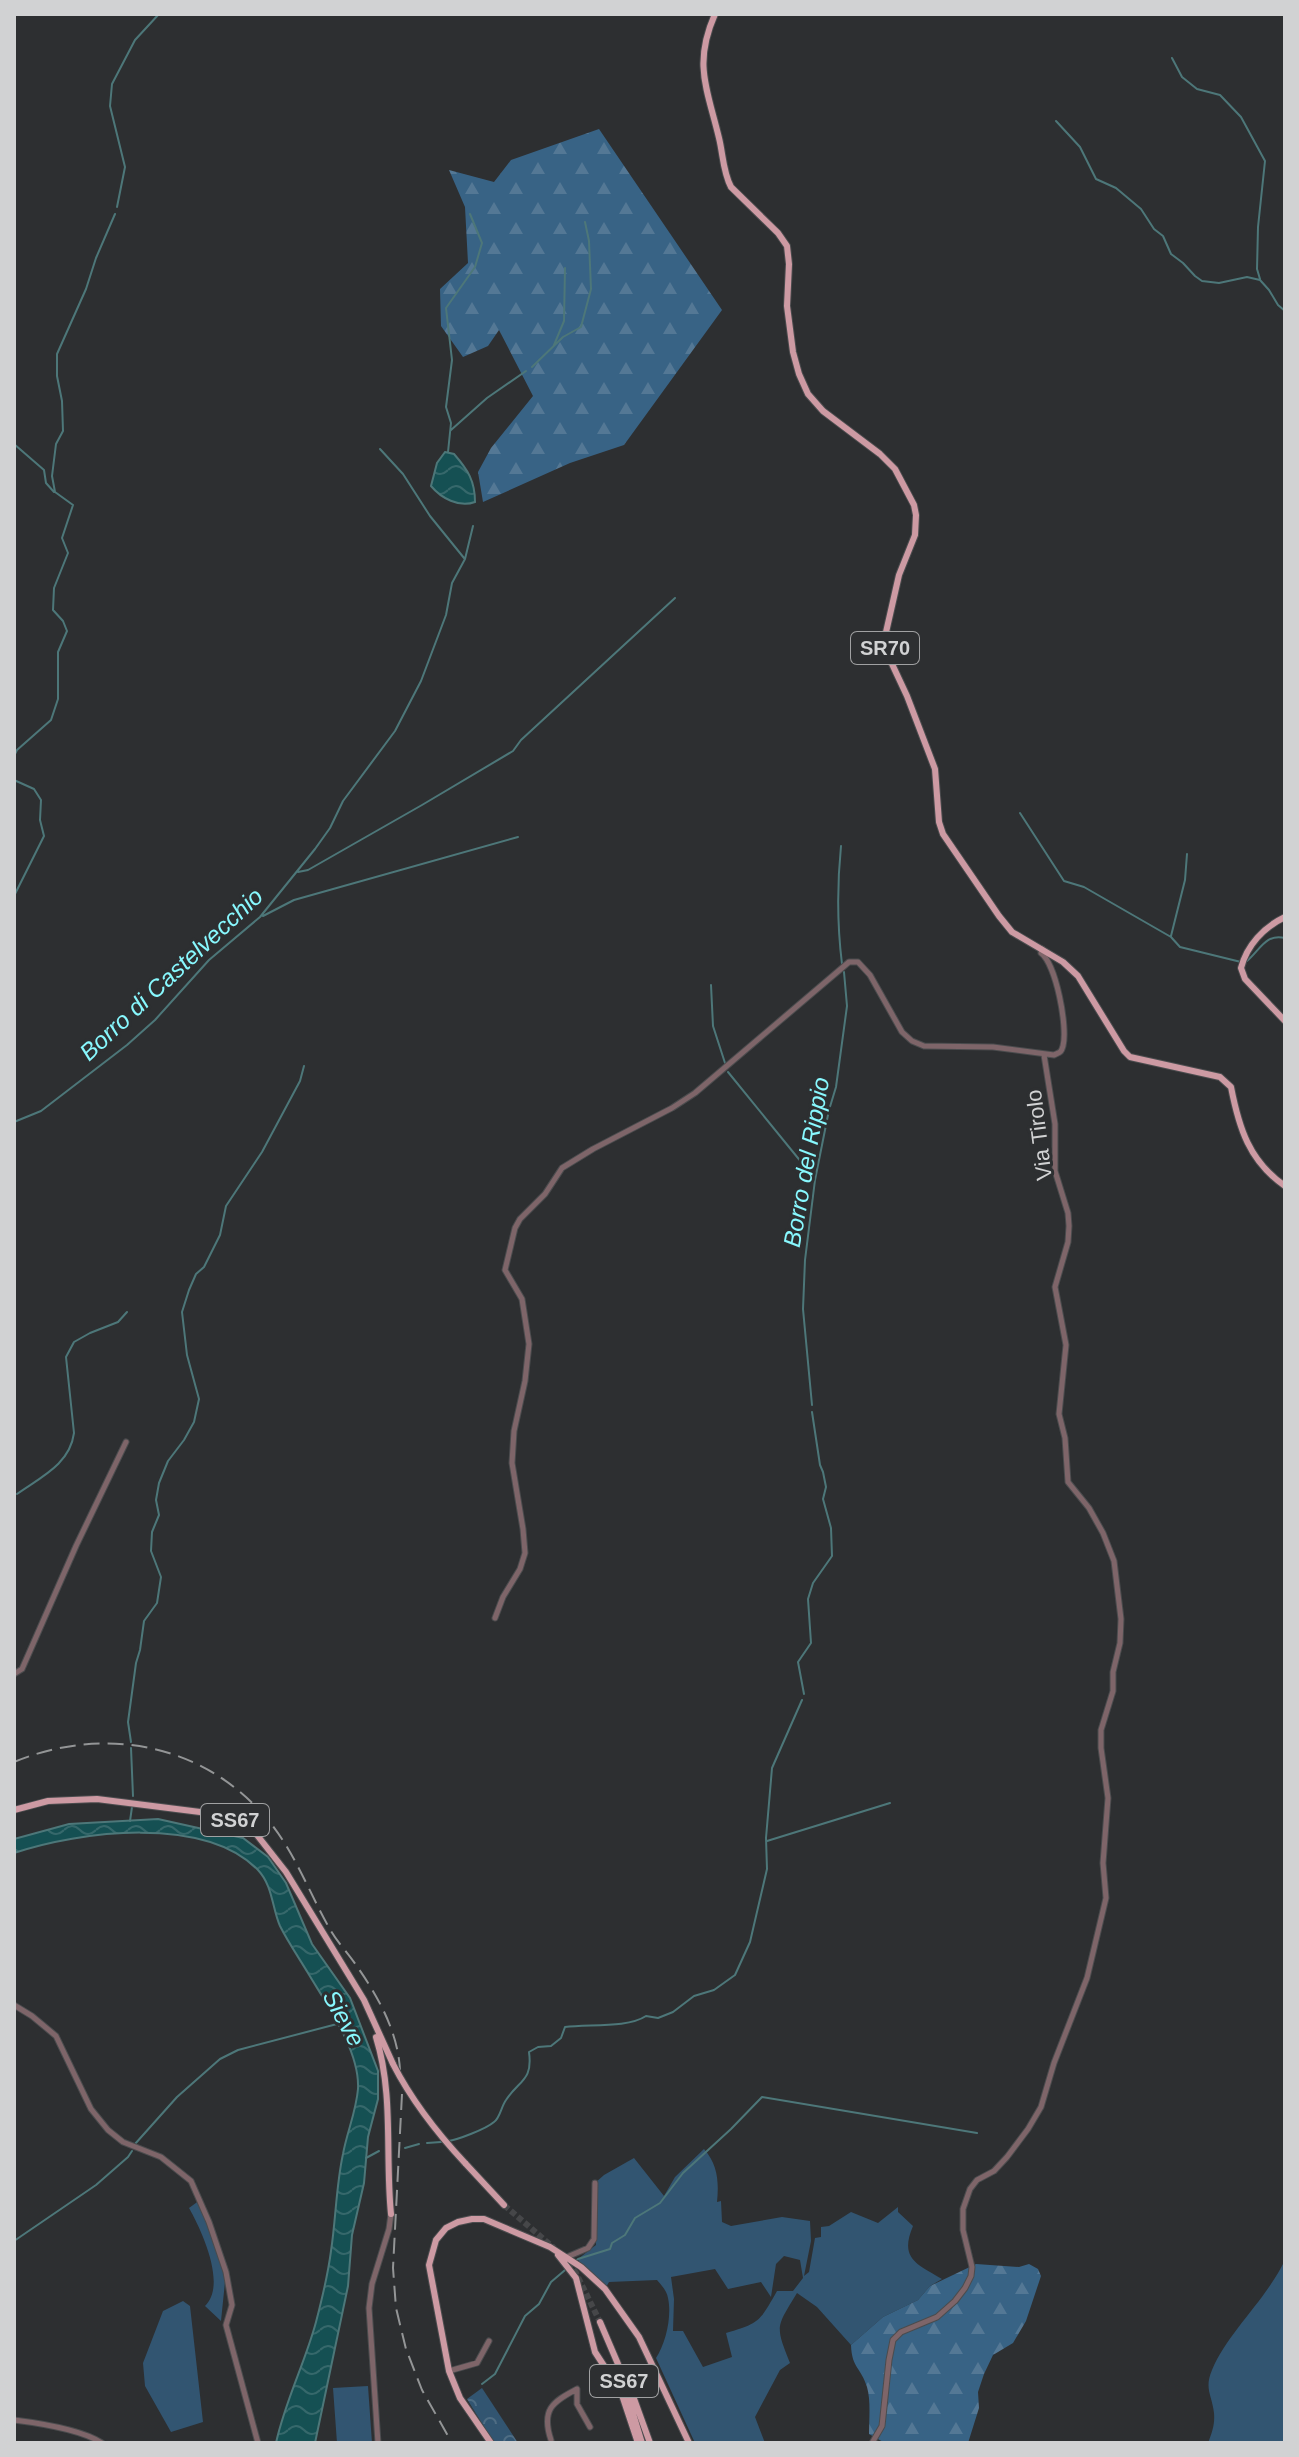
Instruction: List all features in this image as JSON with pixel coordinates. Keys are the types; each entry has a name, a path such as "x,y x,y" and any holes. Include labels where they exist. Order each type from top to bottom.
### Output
{"main road":[{"name":"SR70","path":"715,14 704,44 705,87 731,187 778,233 787,246 787,306 799,374 814,403 895,469 914,505 915,535 899,575 884,641 935,769 939,822 948,841 1012,932 1063,962 1078,976 1130,1057 1178,1066 1226,1081 1231,1087 1244,1139 1264,1166 1285,1186"},
{"path":"1285,917 1271,924 1248,949 1241,968 1245,979 1285,1021"},
{"name":"SS67","path":"14,1810 48,1801 97,1799 216,1814 242,1823 257,1835 286,1872 364,2000 413,2100 445,2141 504,2205"},
{"path":"364,2000 387,2085 391,2214"},
{"path":"491,2443 460,2398 449,2371 429,2265 436,2240 446,2228 458,2222 484,2219 550,2247 605,2289 639,2337 689,2443"},
{"path":"550,2247 576,2278 591,2341 621,2392 640,2443"},
{"name":"SS67","path":"600,2322 610,2343 640,2443"},
{"path":"610,2343 623,2368 650,2443"}],"street":[{"path":"495,1618 525,1553 512,1463 514,1431 529,1344 522,1299 505,1270 520,1219 545,1194 562,1168 695,1093 849,962 858,962 864,967 902,1032 912,1041 924,1046 993,1047 1044,1055 1060,1052 1064,1036 1056,983 1042,949"},
{"name":"Via Tirolo","path":"872,2443 882,2426 893,2340 901,2332 937,2317 955,2301 971,2276 972,2267 963,2230 963,2209 970,2189 1007,2157 1041,2107 1054,2063 1087,1978 1106,1898 1103,1863 1108,1798 1101,1730 1113,1691 1121,1619 1114,1561 1089,1508 1068,1482 1066,1446 1059,1414 1066,1345 1055,1287 1068,1242 1069,1224 1055,1171 1055,1124 1044,1055"},
{"path":"14,1674 22,1669 126,1442"},
{"path":"14,2005 56,2036 91,2109 108,2130 123,2142 161,2157 191,2181 226,2272 232,2305 226,2325 258,2443"},
{"path":"572,2261 594,2239 595,2183"},
{"path":"378,2443 369,2308 372,2284 391,2214"},
{"path":"449,2371 477,2363 489,2341"},
{"path":"551,2442 547,2425 550,2407 577,2389 577,2404 590,2427"},
{"path":"14,2420 77,2433 102,2443"}],"green space":[{"path":"599,129 722,310 624,445 570,463 483,502 478,472 491,448 533,396 499,330 488,346 463,357 441,326 440,289 468,263 465,207 449,170 494,182 511,160"},
{"path":"704,2149 716,2174 717,2202 721,2201 722,2222 731,2226 782,2217 810,2221 811,2241 804,2276 809,2272 815,2238 821,2237 821,2227 829,2226 851,2212 878,2223 898,2207 898,2212 913,2226 909,2253 918,2264 942,2279 930,2286 918,2300 883,2317 851,2345 817,2307 797,2293 780,2327 790,2363 780,2370 755,2417 765,2443 695,2443 656,2358 669,2321 665,2291 657,2280 609,2282 605,2289 581,2267 578,2259 596,2245 595,2183 604,2175 634,2158 664,2196 675,2177","holes":["784,2256 800,2260 803,2278 793,2291 777,2291 758,2320 726,2333 732,2357 703,2367 683,2331 673,2331 671,2277 715,2269 728,2289 761,2282 771,2297 776,2264"]},
{"path":"200,2200 226,2272 221,2321 205,2306 214,2285 213,2272 206,2244 189,2208"},
{"path":"1285,2260 1285,2443 1208,2443 1214,2421 1209,2387 1212,2370 1227,2342 1268,2289"},
{"path":"976,2264 1019,2267 1029,2264 1038,2269 1041,2276 1026,2321 1013,2343 993,2355 984,2374 978,2392 979,2408 968,2443 885,2443 869,2434 868,2392 853,2359 851,2345 883,2317 918,2300 930,2286"},
{"path":"183,2301 190,2306 203,2422 171,2432 145,2386 143,2363 163,2311"},
{"path":"368,2386 372,2443 337,2443 333,2388"},
{"path":"482,2388 518,2443 494,2443 467,2399"}],"water":[{"path":"445,452 454,454 467,471 474,488 475,502 463,504 451,501 431,486 437,463"},
{"name":"Sieve","path":"158,1819 243,1838 268,1857 286,1883 312,1944 350,1998 378,2071 378,2099 368,2137 364,2183 352,2235 348,2286 315,2443 276,2443 325,2286 341,2166 357,2097 357,2074 341,2029 280,1926 267,1883 258,1870 235,1853 207,1841 175,1835 106,1834 14,1853 14,1839 69,1824"}],"waterway":[{"path":"117,207 125,167 110,106 112,84 135,40 159,14"},
{"path":"1172,58 1182,77 1197,89 1220,95 1241,117 1265,161 1258,227 1257,269 1260,279"},
{"path":"1056,121 1080,147 1096,179 1116,188 1141,209 1154,229 1163,236 1171,254 1195,276 1202,281 1219,283 1247,277 1260,280 1285,311"},
{"path":"14,756 51,720 58,699 58,652 67,631 53,610 54,588 68,553 62,538 73,505 55,492 52,476 56,444 63,431 57,354 115,214"},
{"path":"448,452 451,423 446,407 452,360 446,308 475,267 482,243 470,214"},
{"path":"532,367 563,337 581,327 591,289 585,222"},
{"path":"554,345 564,321 565,268"},
{"path":"451,430 487,398 526,371"},
{"path":"14,444 44,470 46,483 54,492"},
{"path":"380,449 403,474 430,516 464,558"},
{"name":"Borro di Castelvecchio","path":"14,1122 41,1111 155,1020 209,960 260,917 315,849 343,801 395,731 421,681 446,615 452,583 465,559 473,526"},
{"path":"298,872 308,870 513,751 521,740 675,598"},
{"path":"14,780 34,789 41,800 40,820 44,836 14,896"},
{"path":"1020,813 1064,881 1084,887 1171,937 1180,947 1241,962"},
{"path":"263,916 294,900 518,837"},
{"name":"Borro del Rippio","path":"841,846 838,905 842,964"},
{"path":"1171,936 1185,880 1187,854"},
{"path":"1247,961 1268,940 1285,938"},
{"name":"Borro del Rippio","path":"812,1405 803,1309 805,1260 815,1180 836,1087 847,1006 844,972"},
{"path":"711,985 713,1026 725,1063"},
{"path":"131,1742 128,1722 136,1663 144,1621 157,1603 161,1577 151,1551 152,1532 159,1515 156,1500 159,1483 168,1461 194,1422 199,1399 187,1355 182,1312 196,1274 204,1267 220,1235 226,1206 262,1152 300,1081 304,1066"},
{"path":"728,1072 815,1179"},
{"path":"17,1494 53,1469 71,1444 74,1433 66,1357 74,1342 118,1322 127,1312"},
{"name":"Borro del Rippio","path":"804,1694 798,1662 811,1643 808,1599 813,1583 832,1556 831,1528 823,1499 826,1487 812,1412"},
{"name":"Borro del Rippio","path":"448,2141 478,2131 496,2120 506,2100 527,2075 529,2052 538,2047 551,2046 561,2038 565,2027 619,2024 646,2016 658,2018 673,2012 694,1996 714,1990 735,1975 750,1942 767,1869 766,1838 772,1768 802,1700"},
{"path":"131,1748 133,1796"},
{"path":"767,1841 890,1803"},
{"path":"130,1821 132,1807"},
{"path":"135,2144 177,2097 220,2059 238,2050 337,2024"},
{"path":"482,2384 495,2374 525,2316 539,2304 551,2282 578,2259 610,2249 612,2243 625,2235 635,2218 660,2203 683,2173 762,2097 977,2133"},
{"name":"Borro del Rippio","path":"427,2143 441,2142"},
{"name":"Borro del Rippio","path":"405,2148 419,2144"},
{"path":"14,2241 96,2185 132,2151"},
{"name":"Borro del Rippio","path":"366,2158 379,2151"}],"tunnel":[{"path":"504,2205 554,2248"},
{"path":"562,2256 576,2273 600,2322"}],"railway":[{"path":"14,1762 48,1751 83,1745 117,1744 151,1748 183,1758 214,1773 242,1794 278,1832 331,1931 372,1989 391,2028 400,2070"},
{"path":"402,2094 393,2268 396,2308 406,2349 422,2390 452,2443"}]}
